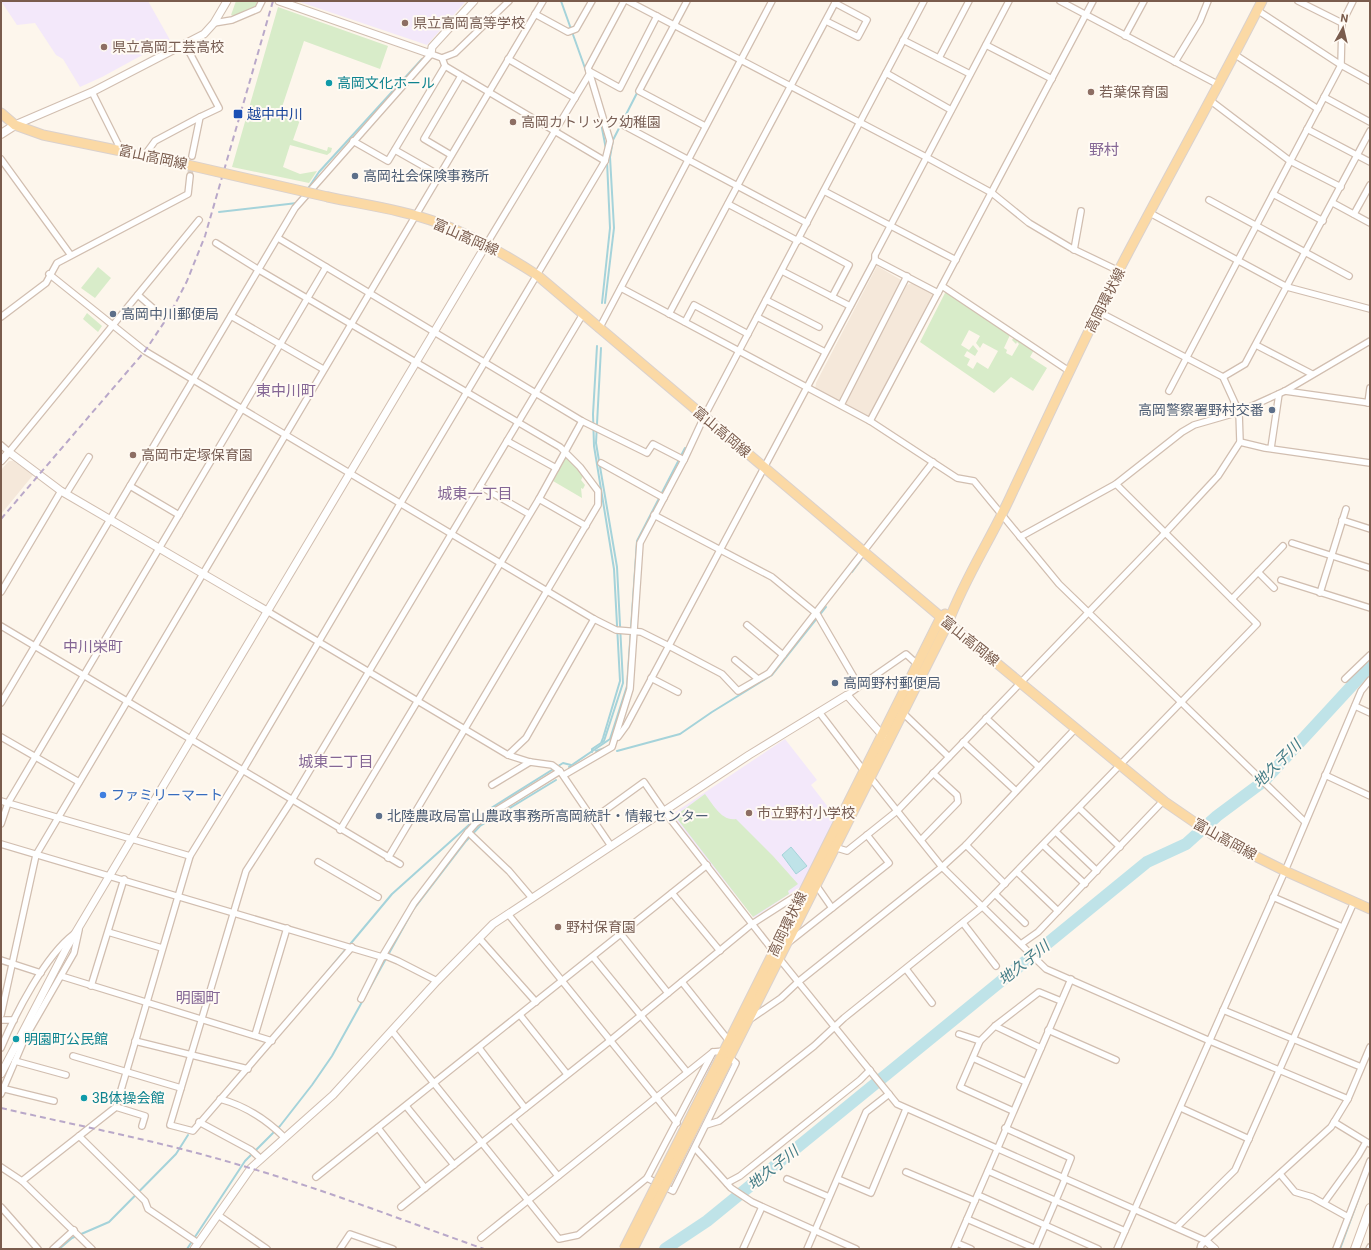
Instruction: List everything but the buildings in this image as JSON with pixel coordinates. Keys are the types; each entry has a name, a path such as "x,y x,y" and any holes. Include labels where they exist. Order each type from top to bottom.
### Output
{"main road":[{"name":"高岡環状線","path":"624,1249 723,1056 748,1021 802,892 886,738 918,665 956,603 1002,515 1069,371 1119,271 1211,101 1262,1"},
{"name":"富山高岡線","path":"1,113 15,125 43,135 121,150 415,216 439,223 505,254 536,275 583,314 945,620 1164,801 1194,823 1213,834 1285,871 1370,909"},
{"path":"1,134 15,125"},
{"name":"高岡環状線","path":"886,738 903,713 945,620"},
{"name":"高岡環状線","path":"633,1249 729,1041 776,955 786,945 834,847 867,774"},
{"path":"1355,1249 1370,1208"}],"street":[{"path":"15,125 92,92 204,34 214,23 227,1"},
{"path":"214,23 232,20 258,9 262,1"},
{"path":"279,1 442,58 455,53 509,1"},
{"path":"1,703 296,208 431,54 432,47 474,1"},
{"path":"1,1015 3,996 12,963 36,854 543,1"},
{"path":"535,14 568,32 576,29 592,1"},
{"path":"22,1181 116,1107 190,856 243,770 536,275 605,162 610,141 588,68 624,1"},
{"path":"628,1 992,193 1029,223 1074,250 1119,271"},
{"path":"686,1 639,91 705,126"},
{"path":"599,329 772,1"},
{"path":"361,999 387,957 414,903 476,823 562,773 605,752 612,747 630,689 629,631 640,543 704,417 924,1"},
{"path":"938,58 969,1"},
{"path":"615,740 626,726 875,260 875,255 890,226 1009,1"},
{"path":"1060,1 1219,85"},
{"path":"870,421 1093,1"},
{"path":"1125,36 1144,1"},
{"path":"1175,62 1200,21 1208,1"},
{"path":"1298,1 1342,23"},
{"path":"1169,391 1341,65 1342,23 1353,1"},
{"path":"669,314 836,2 867,20 858,37 826,21"},
{"path":"1257,10 1341,65 1370,81"},
{"path":"589,72 620,88 656,16"},
{"path":"903,40 970,74"},
{"path":"144,156 155,141 219,108 185,44"},
{"path":"986,45 1052,79"},
{"path":"1234,54 1318,109"},
{"path":"442,58 445,66 605,162"},
{"path":"508,59 575,98"},
{"path":"353,142 388,161 445,66"},
{"path":"1,1074 24,1027 67,947 79,930 415,362 555,132 589,72"},
{"path":"886,73 951,110"},
{"path":"451,155 424,139 461,76"},
{"path":"92,92 121,150"},
{"path":"1324,97 1370,122"},
{"path":"1211,101 1290,161 1341,187"},
{"path":"192,156 200,117"},
{"path":"623,125 687,161 807,223"},
{"path":"1307,129 1370,162"},
{"path":"1223,377 1246,364 1370,131"},
{"path":"394,150 439,176"},
{"path":"1,159 70,254"},
{"path":"1,317 46,283 49,274 57,263 70,254 105,238 188,194 190,176"},
{"path":"1354,214 1370,185"},
{"path":"824,190 956,260"},
{"path":"1273,194 1323,221"},
{"path":"1209,200 1349,276"},
{"path":"1333,203 1370,223"},
{"path":"728,204 849,265 832,297"},
{"path":"1074,250 1081,211"},
{"path":"1150,213 1287,287 1370,309"},
{"path":"1,460 199,220"},
{"path":"278,238 582,420 647,453 653,444 682,459"},
{"path":"216,243 415,362 518,421 565,452 580,467 598,491 598,505 586,526 463,729 388,858"},
{"path":"875,260 938,293"},
{"path":"1,824 8,803 326,267"},
{"path":"782,271 850,306"},
{"path":"49,274 145,351 242,410 350,472 400,504 594,619 616,630 629,631 669,646 722,674 738,691 769,673 818,615 864,551 933,462"},
{"path":"841,405 907,276"},
{"path":"942,286 1069,371"},
{"path":"621,288 870,421 956,478 974,481 1059,584 1305,822"},
{"path":"138,295 162,316"},
{"path":"766,300 819,327"},
{"path":"685,322 694,305 748,334"},
{"path":"834,847 847,851 897,811 1218,476 1240,442 1239,412 1223,377 1099,312"},
{"path":"352,947 248,1069 199,1122 193,1131 170,1125 246,871 292,800 583,314"},
{"path":"231,316 323,369"},
{"path":"757,317 825,352"},
{"path":"1020,537 1116,484 1182,432 1194,425 1239,412 1282,392 1370,341"},
{"path":"1256,345 1312,374"},
{"path":"1282,392 1369,403 1370,388"},
{"path":"1271,448 1282,392"},
{"path":"340,830 539,499 582,420"},
{"path":"507,441 556,468"},
{"path":"1240,442 1370,463"},
{"path":"1,445 63,492 159,547 463,729 508,755 530,762 552,765 562,773 611,846"},
{"path":"1,592 63,492 89,456"},
{"path":"601,463 664,498"},
{"path":"706,1125 719,1121 814,1046 836,1026 982,907 1121,766 1257,624 1116,484"},
{"path":"130,486 178,515"},
{"path":"480,486 529,514"},
{"path":"539,499 586,526"},
{"path":"1320,593 1346,509"},
{"path":"654,515 772,577 818,615 859,686"},
{"path":"1342,520 1370,529"},
{"path":"1292,543 1370,568"},
{"path":"1232,599 1283,546"},
{"path":"1258,572 1274,588"},
{"path":"1281,580 1370,608"},
{"path":"508,755 526,738 594,619"},
{"path":"747,625 783,655"},
{"path":"1,626 243,770 340,830 400,864"},
{"path":"79,1136 145,1201 148,1210 191,1238 197,1245 259,1157 285,1138 333,1096 437,981 493,924 664,811 847,695 906,654 918,665"},
{"path":"1345,679 1370,655"},
{"path":"735,660 758,679"},
{"path":"651,678 678,692"},
{"path":"1117,1249 1181,1108 1285,871 1354,706 1361,691 1370,680"},
{"path":"847,695 886,738"},
{"path":"1354,706 1370,713"},
{"path":"819,712 942,867 1023,945 1046,970 1348,1099"},
{"path":"903,713 949,757"},
{"path":"986,718 1039,768"},
{"path":"748,1021 781,998 798,982 942,867 966,845 1076,728"},
{"path":"1,737 79,782"},
{"path":"963,742 1016,792"},
{"path":"492,785 530,762"},
{"path":"921,840 958,802 957,795 933,773"},
{"path":"1325,774 1370,796"},
{"path":"593,819 644,782 664,811 776,955 836,1026 897,1104 1134,1210 1177,1227 1206,1241 1215,1249"},
{"path":"1,801 190,856"},
{"path":"1023,945 1038,932 1085,884 1164,801"},
{"path":"1079,808 1120,847"},
{"path":"1056,832 1097,871"},
{"path":"469,833 508,871 532,898"},
{"path":"786,945 889,863 867,835"},
{"path":"1,844 387,957 437,981"},
{"path":"966,845 1005,884"},
{"path":"1043,845 1085,884"},
{"path":"318,862 378,897"},
{"path":"316,1177 707,865"},
{"path":"1017,872 1058,911"},
{"path":"92,986 124,879"},
{"path":"816,885 832,908"},
{"path":"401,1207 611,1040 752,924 802,892"},
{"path":"672,893 720,950"},
{"path":"994,894 1025,923"},
{"path":"1273,897 1342,928"},
{"path":"1177,1227 1235,1170 1354,902"},
{"path":"508,914 563,980 677,1123"},
{"path":"962,923 996,966"},
{"path":"255,1035 287,928"},
{"path":"1,1048 14,1020 41,973 65,940 79,930"},
{"path":"54,1101 2,1090 27,1034 74,954 79,930"},
{"path":"108,932 162,948"},
{"path":"621,934 668,993"},
{"path":"479,938 536,1002"},
{"path":"593,957 687,1072"},
{"path":"1,960 41,973"},
{"path":"906,969 932,1003"},
{"path":"61,976 272,1041"},
{"path":"954,1249 1070,979"},
{"path":"682,982 729,1041"},
{"path":"1013,1111 960,1087 980,1041 996,1026 1040,992 1061,1001"},
{"path":"1223,1010 1361,1068"},
{"path":"520,1015 567,1074"},
{"path":"1,1020 14,1020"},
{"path":"996,1026 1041,1048"},
{"path":"1048,1030 1116,1060"},
{"path":"392,1031 559,1239 578,1235 647,1178 677,1123 723,1056"},
{"path":"960,1034 980,1041"},
{"path":"136,1041 248,1069"},
{"path":"479,1048 525,1108"},
{"path":"1200,1249 1206,1241 1280,1174 1334,1122 1348,1099 1370,1048"},
{"path":"73,1056 181,1088"},
{"path":"481,1238 687,1072 723,1056"},
{"path":"647,1178 673,1191 736,1063 723,1056"},
{"path":"973,1058 1026,1082"},
{"path":"15,1060 66,1075"},
{"path":"729,1186 871,1071"},
{"path":"807,1249 866,1112 888,1093"},
{"path":"220,1099 239,1104 252,1110 285,1138"},
{"path":"406,1106 454,1165"},
{"path":"116,1107 145,1116 142,1126"},
{"path":"1181,1108 1249,1139"},
{"path":"838,1179 871,1193 906,1109"},
{"path":"512,1119 558,1176"},
{"path":"199,1122 251,1150 259,1157"},
{"path":"1324,1204 1368,1143 1334,1122"},
{"path":"378,1128 425,1188"},
{"path":"967,1218 1035,1249 1056,1201 1071,1158 1005,1128"},
{"path":"695,1148 729,1186 752,1202 856,1249"},
{"path":"1336,1249 1370,1161"},
{"path":"1,1167 22,1181 92,1249"},
{"path":"988,1171 1125,1231"},
{"path":"906,1172 975,1201"},
{"path":"1280,1174 1295,1192 1312,1197 1348,1217"},
{"path":"787,1179 829,1198"},
{"path":"978,1195 1098,1249"},
{"path":"1,1207 38,1249"},
{"path":"743,1249 762,1207"},
{"path":"218,1215 267,1249"},
{"path":"53,1249 74,1230"},
{"path":"340,1249 350,1234 393,1249"},
{"path":"957,1243 971,1249"}],"shaded area":[{"name":"県立高岡工芸高校","path":"1,1 148,1 170,40 102,77 80,87 63,59 56,55 35,23 17,25"},
{"name":"県立高岡高等学校","path":"297,1 466,1 427,45"},
{"path":"877,266 903,281 842,401 837,403 815,391 816,383"},
{"path":"912,283 933,294 934,300 872,418 868,418 846,406 846,401 907,285"},
{"path":"9,461 13,461 33,475 2,513 1,470"},
{"path":"785,739 817,780 811,785 835,816 803,885 754,918 671,815"}],"green space":[{"path":"236,1 257,2 256,6 234,16 231,15"},
{"path":"278,7 388,46 380,69 304,41 282,107 302,114 293,140 327,151 328,147 332,148 331,152 327,155 290,145 283,167 300,174 317,171 309,183 232,167"},
{"path":"98,267 111,278 95,298 81,288"},
{"path":"945,293 950,293 1034,350 1030,357 1047,368 1033,391 1011,377 994,393 920,342","holes":["969,330 980,336 976,343 980,348 983,343 998,351 988,369 977,362 973,369 967,365 970,359 964,356 967,351 975,356 978,351 973,345 969,350 961,345","1010,335 1014,337 1012,340 1016,344 1017,342 1019,344 1012,356 1006,353 1007,350 1004,348"]},
{"path":"87,313 102,326 98,332 83,319"},
{"path":"568,453 586,470 581,480 585,485 583,489 581,488 582,498 553,481"},
{"path":"705,794 722,815 726,818 736,819 773,856 798,884 788,891 789,894 753,917 675,816"}],"water":[{"path":"791,847 807,866 796,874 782,855"}],"waterway":[{"path":"561,1 586,71"},
{"path":"307,190 319,172 422,59"},
{"path":"605,303 614,228 610,157 613,140 638,91"},
{"path":"600,118 606,149"},
{"path":"602,303 610,228 607,161"},
{"path":"219,212 297,203"},
{"path":"592,752 592,749 601,743 603,738 620,681 614,569 594,446 593,414 597,346"},
{"path":"601,348 596,443 617,567 623,683 604,741 602,742"},
{"path":"569,767 610,739 627,686 637,541 685,448"},
{"path":"852,572 861,560"},
{"path":"617,751 680,734 712,712 772,675 826,607"},
{"name":"地久子川","path":"665,1249 707,1221 1147,862 1186,844 1217,816 1264,781 1370,666"},
{"path":"596,751 605,748"},
{"path":"316,985 392,894 480,815 563,763 571,765"},
{"path":"187,1249 245,1161 280,1126 312,1085 332,1056 413,910 466,841 480,826 556,780"},
{"path":"59,1249 72,1238 109,1222 176,1154 188,1135"},
{"path":"1340,1249 1365,1181"}],"tunnel":[{"path":"190,176 192,156"}],"railway":[{"path":"1,519 145,351 171,312 187,281 205,236 273,1"},
{"path":"1,1108 148,1141 267,1173 484,1249"}],"place":[{"name":"県立高岡高等学校","path":"405,23"},
{"name":"県立高岡工芸高校","path":"104,47"},
{"name":"高岡文化ホール","path":"329,83"},
{"name":"若葉保育園","path":"1091,92"},
{"name":"越中中川","path":"238,114"},
{"name":"高岡カトリック幼稚園","path":"513,122"},
{"name":"高岡社会保険事務所","path":"355,176"},
{"name":"高岡中川郵便局","path":"113,314"},
{"name":"高岡警察署野村交番","path":"1272,410"},
{"name":"高岡市定塚保育園","path":"133,455"},
{"name":"高岡野村郵便局","path":"835,683"},
{"name":"ファミリーマート","path":"103,795"},
{"name":"市立野村小学校","path":"749,813"},
{"name":"北陸農政局富山農政事務所高岡統計・情報センター","path":"379,816"},
{"name":"野村保育園","path":"558,927"},
{"name":"明園町公民館","path":"16,1039"},
{"name":"3B体操会館","path":"84,1098"}],"district":[{"name":"野村","path":"1104,150"},
{"name":"東中川町","path":"286,391"},
{"name":"城東一丁目","path":"475,494"},
{"name":"中川栄町","path":"93,647"},
{"name":"城東二丁目","path":"336,762"},
{"name":"明園町","path":"198,998"}]}
